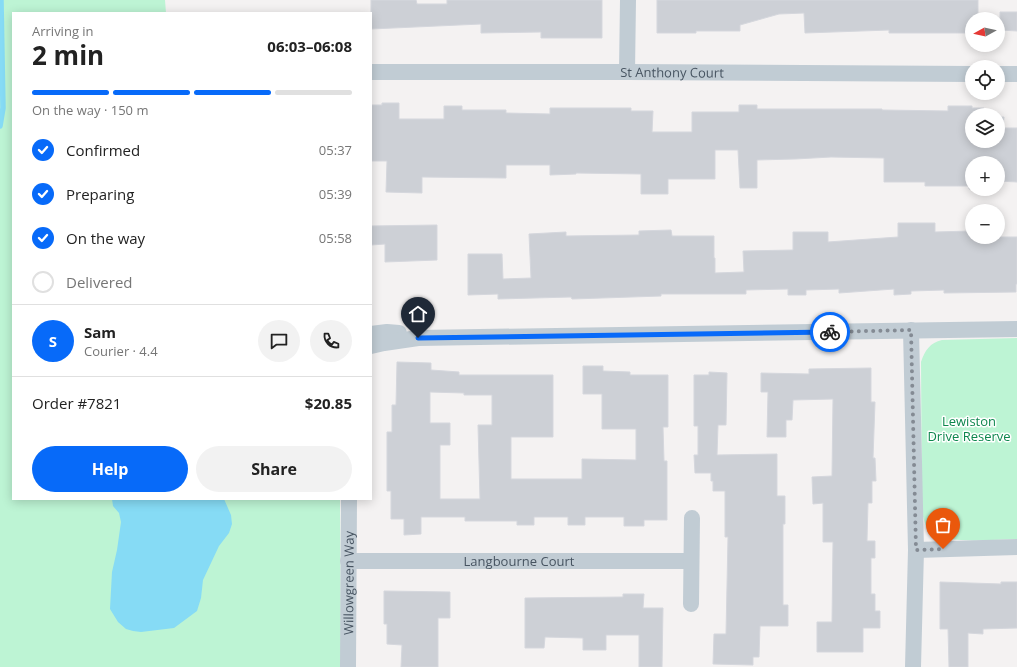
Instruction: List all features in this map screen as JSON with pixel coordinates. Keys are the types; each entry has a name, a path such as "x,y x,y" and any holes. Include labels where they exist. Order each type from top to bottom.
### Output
{"street":[{"path":"627,72 628,0"},
{"name":"St Anthony Court","path":"372,72 965,74"},
{"path":"1005,74 1017,74"},
{"path":"372,346 418,338 1017,329"},
{"path":"911,330 916,550 913,667"},
{"path":"372,334 396,333 418,338"},
{"name":"Willowgreen Way","path":"348,667 349,500"},
{"path":"691,604 690,560 692,518"},
{"path":"916,550 1017,547"},
{"name":"Langbourne Court","path":"348,561 690,560"}],"green space":[{"path":"0,0 165,0 166,12 12,12 12,500 340,500 341,667 0,667"},
{"name":"Lewiston Drive Reserve","path":"1017,338 1017,539 960,540 938,536 927,528 922,513 921,362 926,351 931,345 942,340"}],"water":[{"path":"112,500 224,500 231,515 232,524 229,533 219,546 203,580 201,598 197,611 174,628 141,632 126,629 118,622 110,609 112,572 121,522 119,513 113,506"}],"building":[{"path":"371,0 416,0 417,4 447,4 447,0 602,0 602,38 541,38 541,32 481,33 481,24 372,29"},
{"path":"657,0 978,0 978,12 965,12 965,33 889,33 889,30 805,33 804,13 779,14 740,25 740,31 657,33"},
{"path":"1005,12 1017,12 1017,31 1005,30"},
{"path":"382,103 399,103 399,119 444,119 444,106 462,106 462,110 506,110 506,113 550,114 550,108 631,108 631,111 653,111 652,132 692,132 692,112 739,112 739,105 757,105 757,109 882,109 948,111 948,106 972,106 972,108 965,108 965,148 1005,148 1005,128 1017,128 1017,182 1005,181 1005,156 965,156 965,186 925,186 925,182 884,182 884,158 831,157 757,160 757,188 740,188 738,150 715,150 715,179 668,179 668,194 641,194 641,174 576,173 550,175 550,165 506,165 506,178 422,177 422,193 386,192 387,161 372,161 372,105 382,105"},
{"path":"898,223 935,223 935,232 965,231 965,244 1005,244 1005,237 1017,237 1016,292 944,293 944,290 911,291 911,294 894,295 894,289 839,293 839,289 806,290 806,295 788,295 788,289 746,290 746,294 661,294 661,296 572,299 571,297 498,299 498,294 468,295 468,254 502,254 503,279 531,278 529,234 566,232 566,236 639,235 639,231 671,230 672,236 714,236 715,273 744,272 743,251 793,250 793,232 828,232 828,242 898,237"},
{"path":"437,225 437,260 385,262 385,244 372,245 372,226"},
{"path":"397,362 431,363 431,370 459,372 459,375 553,375 553,437 511,437 511,479 582,479 582,459 636,460 636,429 602,429 602,394 583,394 583,366 603,366 603,371 630,372 630,375 668,375 668,427 663,427 664,461 667,461 667,520 644,520 644,526 624,526 624,517 585,517 585,525 568,525 568,517 534,517 534,525 517,525 517,521 465,521 465,517 421,517 421,534 404,535 404,519 391,519 391,491 387,491 387,432 392,432 392,405 396,405","holes":["430,392 464,393 464,395 492,395 492,425 478,425 480,499 440,499 440,445 450,445 450,423 430,423"]},
{"path":"871,368 871,402 875,402 873,458 875,458 876,481 872,481 872,503 868,503 867,541 875,541 875,558 871,558 871,594 875,594 875,611 880,611 880,628 863,628 863,652 817,652 817,622 832,622 833,542 823,542 823,503 813,504 812,477 832,476 833,399 793,400 792,420 786,420 786,437 767,437 768,392 761,392 761,373 809,374 809,369"},
{"path":"709,372 727,373 726,425 718,425 717,455 777,454 777,496 785,496 785,524 783,524 783,605 788,605 788,626 760,626 759,657 753,657 753,665 713,664 714,634 726,634 728,537 725,537 725,491 713,491 711,473 695,473 694,455 698,455 698,426 694,426 694,375 709,375"},
{"path":"940,582 1001,584 1001,582 1017,582 1017,628 983,629 983,634 968,633 968,667 949,667 948,629 940,629"},
{"path":"384,591 450,592 450,618 438,618 438,667 401,667 402,645 387,644 387,624 384,624"},
{"path":"623,594 644,594 643,608 663,608 662,667 639,667 639,635 606,635 606,650 583,650 583,638 545,637 544,648 525,648 525,598 623,597"}],"waterway":[{"path":"0,126 3,108 1,0"}],"way so far":[{"path":"830,332 911,330 916,550 943,549"}],"route":[{"path":"418,338 830,332"}]}
